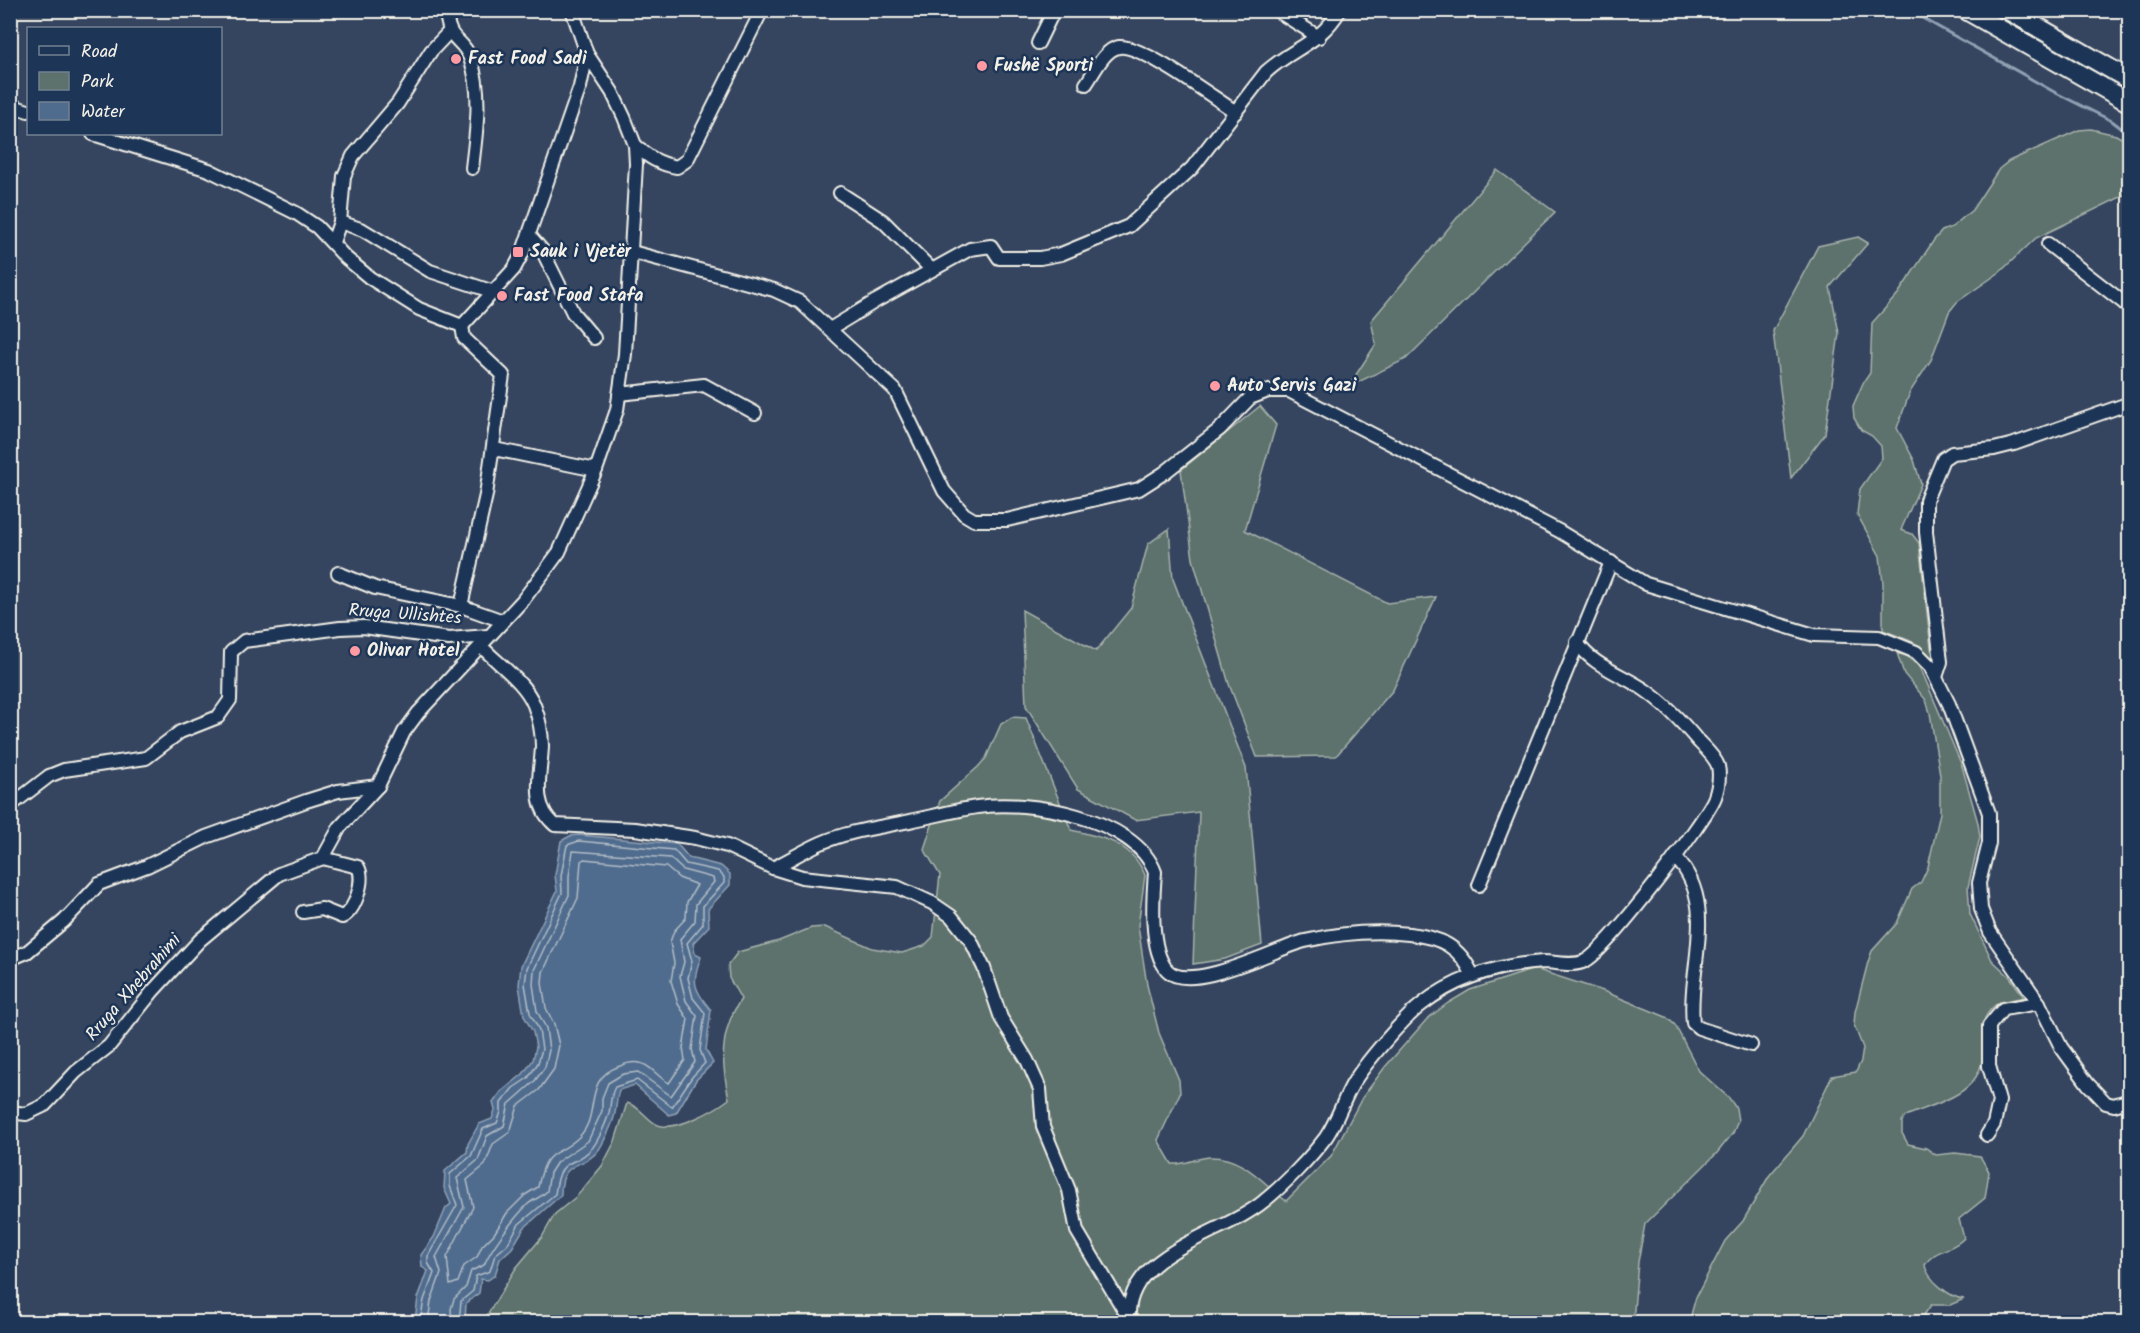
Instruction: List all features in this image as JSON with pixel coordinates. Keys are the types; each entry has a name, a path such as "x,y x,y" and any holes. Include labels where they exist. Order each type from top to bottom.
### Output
{"highway":[{"path":"1966,10 2130,103"},
{"path":"2007,10 2130,80"}],"street":[{"path":"446,10 449,32 469,54 474,70 477,133 472,168"},
{"path":"303,912 322,909 342,917 356,904 361,875 358,867 323,858 340,827 378,786 404,732 418,713 523,600 559,552 596,470 617,410 625,354 632,252 635,145 612,92 587,54 572,10"},
{"path":"635,145 651,159 669,165 677,167 687,160 762,10"},
{"path":"1038,43 1054,10"},
{"path":"1276,10 1319,36"},
{"path":"830,329 931,269 970,249 985,245 991,246 999,258 1040,258 1061,254 1129,226 1192,168 1266,72 1279,60 1305,47 1326,31 1340,10"},
{"path":"333,242 340,222 344,176 353,156 398,104 431,51 449,32"},
{"path":"1086,84 1109,52 1118,47 1127,48 1152,58 1236,112"},
{"path":"462,326 514,269 529,235 580,87 587,54"},
{"path":"10,105 27,111"},
{"path":"96,135 224,176 307,219 359,270 419,309 462,326"},
{"path":"840,193 883,221 931,269"},
{"path":"340,222 363,230 430,271 494,292"},
{"path":"529,235 542,250 573,313 594,338"},
{"path":"2048,244 2130,310"},
{"path":"632,252 785,293 800,302 895,390 944,491 964,514 975,520 1007,520 1145,486 1220,429 1250,398 1268,391 1289,391 1559,531 1646,584 1824,638 1879,637 1916,652 1930,666 1955,718 1989,813 1989,843 1979,883 1985,921 1997,944 2038,1003 2069,1059 2097,1095 2106,1103 2114,1105 2130,1100"},
{"path":"461,606 494,449 503,375 464,338 462,326"},
{"path":"619,394 704,385 755,413"},
{"path":"1936,677 1941,662 1926,532 1926,500 1943,459 1952,453 1994,449 2014,444 2130,403"},
{"path":"494,449 596,470"},
{"path":"1479,885 1611,562"},
{"path":"338,573 375,588 461,606 504,621"},
{"name":"Rruga Ullishtes","path":"10,806 49,776 64,770 146,758 180,732 218,717 230,700 231,652 244,641 340,627 364,627 449,639 485,641"},
{"path":"485,641 534,704 542,746 539,800 546,817 555,825 635,829 695,838 727,846 773,868 825,881 897,887 932,903 951,916 971,941 984,968 1001,1018 1027,1059 1040,1089 1043,1127 1069,1190 1077,1231 1129,1320"},
{"path":"1129,1320 1140,1281 1160,1261 1174,1249 1265,1201 1327,1136 1353,1083 1411,1014 1423,1004 1473,975 1502,966 1548,962 1577,964 1586,961 1618,927 1675,857 1714,797 1719,774 1717,762 1685,726 1647,692 1588,656 1577,642"},
{"path":"10,959 27,952 55,929 99,884 147,866 207,837 306,801 338,791 378,786"},
{"path":"773,868 823,842 873,828 977,807 1048,810 1089,818 1108,825 1124,835 1152,863 1155,872 1153,926 1162,962 1168,971 1178,976 1189,977 1216,973 1304,941 1341,934 1384,931 1443,940 1467,963 1473,975"},
{"path":"1675,857 1691,876 1699,910 1693,1023 1700,1028 1751,1045"},
{"name":"Rruga Xhebrahimi","path":"10,1112 26,1114 45,1105 76,1072 109,1046 153,991 200,940 279,874 323,858"},
{"path":"1987,1135 1994,1124 2000,1101 1989,1066 1989,1026 2003,1009 2038,1003"}],"green space":[{"path":"2091,129 2116,135 2130,143 2129,193 2036,238 2000,272 1957,302 1949,312 1931,360 1910,392 1897,428 1914,460 1921,484 1901,530 1912,534 1919,543 1931,648 1936,661 1913,642 1883,630 1883,583 1880,556 1857,514 1860,489 1882,458 1881,446 1872,436 1861,430 1854,418 1853,406 1870,373 1872,323 1898,294 1934,240 1942,231 1952,227 1972,210 1999,169 2009,161 2079,130"},
{"path":"1497,170 1555,212 1406,359 1348,387 1376,344 1371,321"},
{"path":"1858,237 1868,243 1830,287 1839,333 1825,434 1791,478 1773,331 1818,246"},
{"path":"1260,406 1276,425 1245,530 1387,603 1436,597 1393,690 1336,756 1257,757 1229,684 1193,559 1181,470"},
{"path":"1169,529 1173,579 1246,768 1262,945 1225,959 1193,964 1199,812 1135,820 1078,789 1026,706 1022,610 1096,651 1131,608 1148,544"},
{"path":"1897,653 1907,656 1920,667 1962,766 1978,823 1980,837 1968,887 1970,914 1992,960 2010,977 2024,997 1997,1004 1985,1018 1981,1065 1977,1076 1970,1084 1950,1098 1906,1116 1902,1121 1902,1133 1908,1144 1926,1148 1936,1155 1955,1153 1980,1156 1989,1172 1985,1198 1959,1219 1964,1238 1934,1255 1925,1265 1930,1276 1940,1287 1964,1299 1950,1305 1931,1305 1924,1315 1925,1322 1689,1322 1696,1297 1725,1241 1743,1221 1769,1176 1803,1136 1832,1076 1856,1072 1863,1048 1854,1025 1855,1012 1868,962 1872,951 1897,923 1912,889 1921,882 1928,867 1940,813 1940,775 1926,700 1904,674"},
{"path":"1012,717 1026,718 1071,830 1094,835 1124,848 1139,864 1145,875 1138,926 1147,985 1159,1033 1179,1080 1180,1093 1158,1140 1172,1164 1209,1157 1232,1161 1242,1165 1286,1201 1331,1156 1362,1098 1385,1067 1427,1019 1470,990 1535,969 1603,991 1666,1017 1675,1025 1699,1071 1729,1098 1736,1108 1738,1121 1733,1133 1717,1153 1645,1224 1638,1262 1633,1322 483,1322 516,1268 542,1237 555,1214 577,1196 602,1166 615,1141 627,1103 637,1108 654,1123 665,1126 695,1119 729,1099 723,1060 725,1036 741,999 729,978 728,965 738,952 779,941 811,928 825,927 872,948 902,953 924,946 933,937 940,875 924,849 940,801 986,758 1001,724"}],"water":[{"path":"570,836 677,844 689,858 721,866 730,874 730,885 708,909 709,926 693,943 695,954 701,957 696,973 696,985 701,997 711,1010 706,1050 713,1063 696,1080 676,1113 669,1115 635,1085 619,1090 613,1122 600,1148 588,1160 569,1169 562,1183 561,1195 524,1228 512,1248 500,1259 495,1275 488,1280 481,1279 479,1293 466,1303 465,1322 415,1320 418,1298 428,1271 422,1267 421,1255 434,1237 446,1208 451,1204 444,1188 445,1171 467,1152 468,1144 479,1124 492,1119 495,1110 493,1103 501,1092 523,1074 533,1060 536,1047 533,1032 524,1016 519,985 521,966 557,891 555,875 561,841"}],"waterway":[{"path":"1908,10 2056,93 2112,121 2130,135"}],"place":[{"name":"Fast Food Sadi","path":"456,59"},
{"name":"Fushë Sporti","path":"982,66"},
{"name":"Sauk i Vjetër","path":"518,252"},
{"name":"Fast Food Stafa","path":"502,296"},
{"name":"Auto Servis Gazi","path":"1215,386"},
{"name":"Olivar Hotel","path":"355,651"}]}
